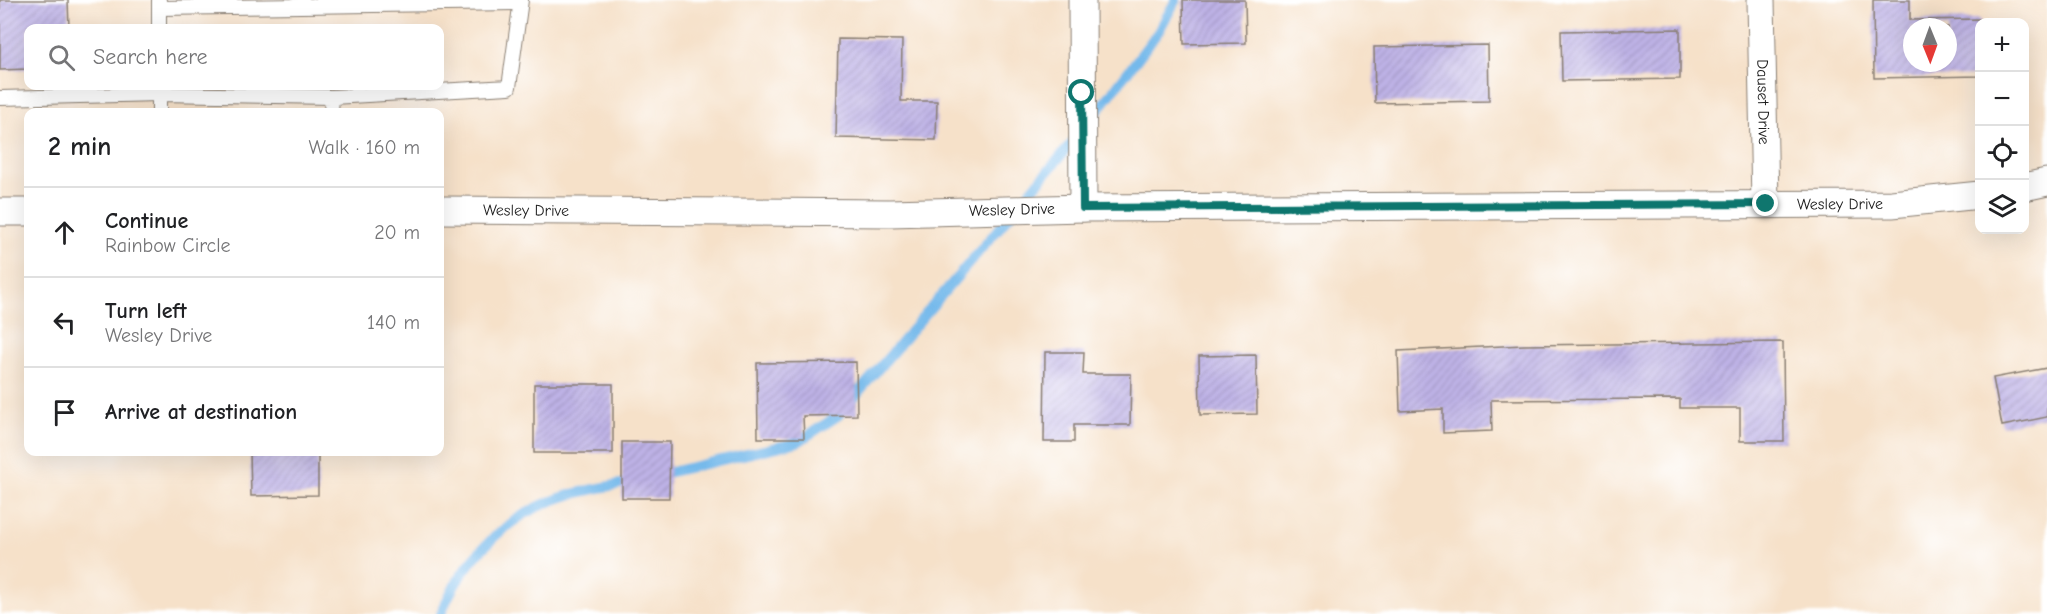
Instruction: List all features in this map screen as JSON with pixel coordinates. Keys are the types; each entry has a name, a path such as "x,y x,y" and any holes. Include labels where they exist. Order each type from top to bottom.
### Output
{"street":[{"path":"1082,0 1083,208"},
{"name":"Dauset Drive","path":"1761,0 1766,204"},
{"path":"2029,186 2047,182"},
{"name":"Wesley Drive","path":"444,210 890,213 1083,208 1892,204 1975,196"},
{"path":"0,212 24,212"}],"lane":[{"path":"0,98 159,90 332,97 509,87 520,2 159,4 159,24"},
{"path":"159,90 159,108"},
{"path":"331,108 332,97"}],"building":[{"path":"0,0 68,0 69,24 24,24 24,69 0,70"},
{"path":"1183,0 1245,0 1246,43 1184,44"},
{"path":"1873,0 1910,0 1910,18 1903,18 1903,72 1957,72 1957,19 1975,19 1975,76 1874,78"},
{"path":"1680,29 1680,79 1562,81 1561,31"},
{"path":"838,39 902,40 901,101 937,101 936,140 836,138"},
{"path":"1488,45 1489,101 1375,103 1374,47"},
{"path":"1783,342 1784,441 1740,441 1740,408 1680,408 1680,399 1491,400 1492,431 1443,433 1443,409 1400,411 1398,351 1524,345"},
{"path":"1045,352 1084,352 1083,374 1131,374 1130,425 1074,425 1074,442 1044,442"},
{"path":"1256,355 1257,414 1200,415 1199,356"},
{"path":"856,362 857,415 803,416 804,438 758,438 757,363"},
{"path":"2047,368 2047,417 2002,426 1993,378"},
{"path":"534,384 613,384 613,453 534,453"},
{"path":"622,442 670,442 669,498 622,498"},
{"path":"250,456 318,456 318,495 251,496"}],"waterway":[{"path":"1088,124 1158,32 1176,0"},
{"path":"658,475 798,442 839,415 1078,136"},
{"path":"441,614 449,595 473,560 487,544 520,517 566,496 634,481"}],"route":[{"path":"1082,93 1083,208 1766,204"}]}
